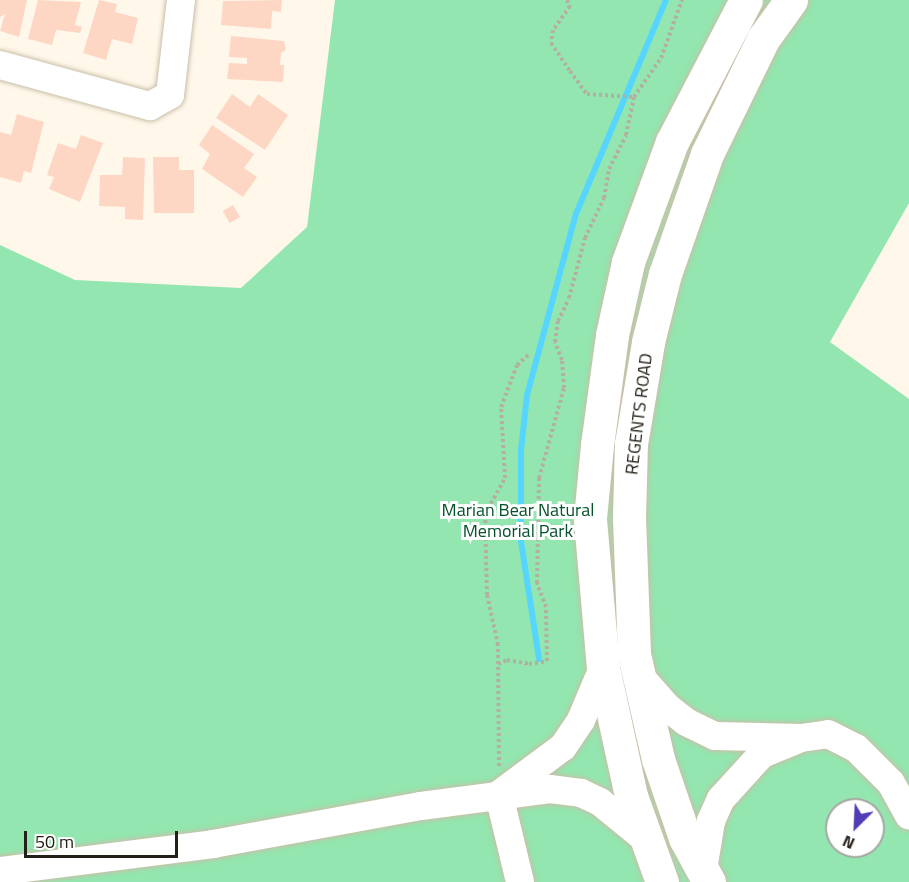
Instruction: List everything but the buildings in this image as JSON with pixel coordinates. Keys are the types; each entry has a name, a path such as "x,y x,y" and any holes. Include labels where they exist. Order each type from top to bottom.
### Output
{"main road":[{"name":"REGENTS ROAD","path":"662,882 643,837 603,668 590,518 612,335 628,262 672,142 746,0"},
{"name":"REGENTS ROAD","path":"706,876 685,838 658,759 634,654 629,518 631,444 648,342 665,274 707,154 763,39 791,0"}],"street":[{"path":"0,64 150,106 170,95 181,0"},
{"path":"500,795 563,747 581,720 603,668"},
{"path":"638,674 667,707 686,722 715,736 801,738 828,734 856,748 891,783 909,815"},
{"path":"706,876 711,821 721,799 762,754 801,738"},
{"path":"0,871 213,844 500,795 550,789 581,793 643,837"},
{"path":"500,795 520,882"}],"path":[{"path":"567,0 570,6 553,30 551,43 570,71 587,94 634,97"},
{"path":"498,664 507,660 529,664 547,662 546,607 537,583 539,478 564,388 562,360 555,342 558,321 569,298 585,238 604,198 609,170 626,135 634,97 662,58 682,0"},
{"path":"500,795 498,645 487,595 485,514 505,478 501,407 517,365 528,355"}],"green space":[{"name":"Marian Bear Natural Memorial Park","path":"335,0 909,0 909,203 830,342 909,399 909,882 0,882 0,245 75,280 241,288 307,227"}],"waterway":[{"path":"539,659 521,541 521,450 527,395 576,214 666,0"}]}
